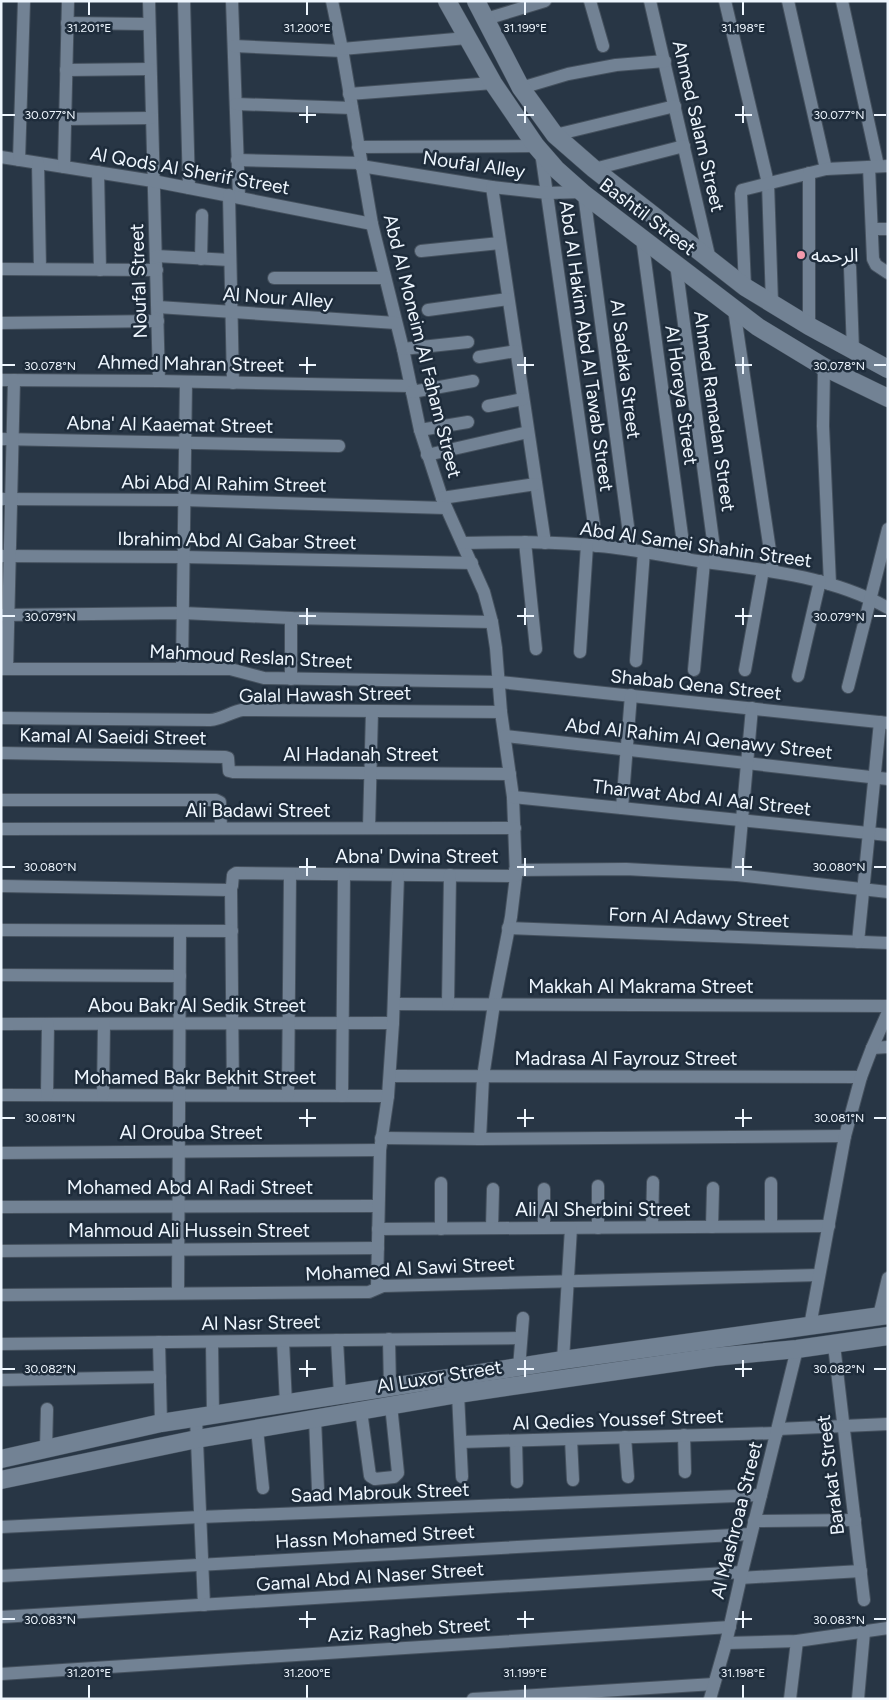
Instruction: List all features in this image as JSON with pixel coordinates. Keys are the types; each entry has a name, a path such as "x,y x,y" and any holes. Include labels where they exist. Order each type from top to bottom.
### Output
{"street":[{"path":"19,160 24,1"},
{"path":"64,167 68,1"},
{"name":"Noufal Street","path":"149,1 159,381"},
{"path":"184,1 189,188"},
{"path":"232,1 237,160 230,260 233,383"},
{"name":"Abd Al Moneim Al Faham Street","path":"332,1 372,224 403,350 420,430 444,503 484,592 492,622 500,682 501,712 513,797 516,873 483,1077 480,1139"},
{"name":"Bashtil Street","path":"447,1 493,83 538,149 556,169 583,193 758,327 824,367 888,398"},
{"name":"Bashtil Street","path":"476,1 522,88 555,134 594,169 746,287 809,326 888,369"},
{"path":"486,19 545,1"},
{"path":"590,1 604,46"},
{"name":"Ahmed Salam Street","path":"650,1 710,260"},
{"path":"725,1 768,184 772,303"},
{"path":"788,1 826,169"},
{"path":"842,1 878,166 872,229 873,259 876,265 888,272"},
{"path":"67,23 149,24"},
{"path":"234,46 342,50 467,38"},
{"path":"522,88 568,74 616,65 664,61"},
{"path":"66,70 150,69"},
{"path":"349,94 493,83"},
{"path":"236,104 352,108"},
{"path":"555,134 675,106"},
{"path":"65,119 151,118"},
{"path":"594,169 684,146"},
{"path":"358,147 538,149"},
{"name":"Abd Al Hakim Abd Al Tawab Street","path":"538,149 547,193 592,545 580,652"},
{"name":"Al Qods Al Sherif Street","path":"1,157 153,181 372,224"},
{"name":"Noufal Alley","path":"237,160 361,165 492,188 547,193 583,193"},
{"path":"38,163 40,270"},
{"path":"746,287 741,192 745,189 826,169 878,166"},
{"path":"98,172 100,270"},
{"path":"809,173 809,326"},
{"path":"492,188 546,542"},
{"name":"Al Sadaka Street","path":"583,193 631,549"},
{"path":"201,259 202,215"},
{"path":"872,229 888,229"},
{"name":"Al Horeya Street","path":"642,238 685,558"},
{"path":"420,251 500,243"},
{"path":"156,256 230,260"},
{"name":"Ahmed Ramadan Street","path":"676,264 710,562 694,670"},
{"path":"850,267 853,351"},
{"path":"1,269 157,270"},
{"path":"274,278 384,278"},
{"path":"428,310 508,299"},
{"name":"Al Nour Alley","path":"158,307 396,323"},
{"path":"734,309 768,570 745,670"},
{"path":"1,322 158,321"},
{"path":"403,350 468,342"},
{"path":"479,357 516,352"},
{"path":"798,676 825,582 824,367"},
{"path":"4,669 8,380"},
{"name":"Ahmed Mahran Street","path":"8,380 159,381 411,389 473,381"},
{"path":"182,669 186,382"},
{"path":"488,406 523,399"},
{"path":"420,430 468,422"},
{"path":"427,454 528,432"},
{"name":"Abna' Al Kaaemat Street","path":"7,439 338,446"},
{"name":"Abi Abd Al Rahim Street","path":"6,498 444,503 536,484"},
{"path":"848,687 888,529"},
{"path":"525,542 536,649"},
{"name":"Abd Al Samei Shahin Street","path":"463,543 546,542 631,549 768,570 825,582 871,598 888,608"},
{"path":"636,661 644,551"},
{"name":"Ibrahim Abd Al Gabar Street","path":"5,556 184,557 472,563"},
{"path":"5,615 183,613 291,618 492,622"},
{"path":"291,618 291,679"},
{"name":"Mahmoud Reslan Street","path":"4,669 230,669 255,676 291,679 500,682"},
{"name":"Shabab Qena Street","path":"500,682 884,722"},
{"path":"622,808 631,696"},
{"path":"737,875 752,708"},
{"name":"Galal Hawash Street","path":"1,718 220,720 233,712 242,710 501,712"},
{"path":"370,828 372,711"},
{"path":"858,942 874,777 884,722"},
{"name":"Abd Al Rahim Al Qenawy Street","path":"505,736 888,778"},
{"name":"Kamal Al Saeidi Street","path":"1,753 225,757"},
{"name":"Al Hadanah Street","path":"225,757 228,758 229,771 233,772 510,774"},
{"name":"Tharwat Abd Al Aal Street","path":"513,797 888,835"},
{"path":"1,800 216,800 220,802 221,806 221,828"},
{"name":"Ali Badawi Street","path":"1,829 515,828"},
{"name":"Abna' Dwina Street","path":"232,889 233,874 236,873 450,875 626,869 737,875 888,892"},
{"path":"288,1096 290,874"},
{"path":"342,1096 344,874"},
{"path":"377,1288 381,1144 388,1096 394,1024 398,875"},
{"path":"448,1004 450,875"},
{"path":"1,886 232,889 233,1096"},
{"name":"Forn Al Adawy Street","path":"508,928 888,943"},
{"path":"1,930 232,931"},
{"path":"178,1293 180,931"},
{"path":"1,976 180,976"},
{"name":"Makkah Al Makrama Street","path":"394,1004 888,1006"},
{"path":"810,1326 845,1136 872,1048 888,1012"},
{"name":"Abou Bakr Al Sedik Street","path":"1,1024 394,1024"},
{"path":"47,1095 48,1024"},
{"path":"103,1095 104,1024"},
{"path":"872,1048 888,1048"},
{"name":"Madrasa Al Fayrouz Street","path":"390,1076 862,1077"},
{"name":"Mohamed Bakr Bekhit Street","path":"1,1095 388,1096"},
{"name":"Al Orouba Street","path":"1,1152 179,1151 480,1139 845,1136"},
{"path":"652,1227 653,1182"},
{"path":"441,1183 441,1229"},
{"path":"771,1183 771,1226"},
{"path":"598,1186 598,1228"},
{"path":"712,1227 713,1188"},
{"path":"492,1228 493,1189"},
{"path":"544,1189 544,1228"},
{"name":"Mohamed Abd Al Radi Street","path":"1,1207 378,1206"},
{"name":"Ali Al Sherbini Street","path":"378,1229 828,1226"},
{"path":"563,1360 570,1228"},
{"name":"Mahmoud Ali Hussein Street","path":"1,1251 378,1248"},
{"name":"Mohamed Al Sawi Street","path":"1,1295 369,1292 383,1286 819,1275"},
{"path":"883,1315 888,1278"},
{"name":"Al Luxor Street","path":"1,1480 197,1439 361,1411 391,1396 519,1368 563,1360 883,1315"},
{"path":"519,1368 523,1318"},
{"name":"Al Luxor Street","path":"1,1459 161,1423 340,1395 458,1394 714,1357 797,1350 888,1336"},
{"name":"Al Nasr Street","path":"1,1344 521,1338"},
{"path":"361,1411 370,1476 375,1479 394,1477 398,1473 391,1396 389,1339"},
{"path":"337,1340 340,1395"},
{"path":"283,1341 286,1404"},
{"path":"159,1342 161,1423"},
{"path":"212,1342 213,1415"},
{"name":"Barakat Street","path":"834,1345 864,1600"},
{"name":"Al Mashroaa Street","path":"710,1699 726,1643 797,1350"},
{"path":"1,1380 160,1376"},
{"path":"458,1394 462,1477"},
{"path":"46,1409 46,1448"},
{"path":"196,1418 204,1605"},
{"path":"315,1419 318,1489"},
{"name":"Al Qedies Youssef Street","path":"461,1442 684,1436 888,1424"},
{"path":"257,1429 263,1488"},
{"path":"684,1436 685,1472"},
{"path":"625,1438 628,1477"},
{"path":"571,1439 573,1480"},
{"path":"516,1441 517,1482"},
{"name":"Saad Mabrouk Street","path":"1,1527 761,1495"},
{"name":"Hassn Mohamed Street","path":"1,1576 202,1565 855,1520"},
{"name":"Gamal Abd Al Naser Street","path":"1,1617 741,1575 861,1571"},
{"name":"Aziz Ragheb Street","path":"1,1674 730,1626"},
{"path":"726,1643 797,1641 888,1628"},
{"path":"858,1699 864,1632"},
{"path":"790,1699 797,1641"},
{"path":"473,1699 714,1684"}],"place":[{"name":"الرحمه","path":"801,255"}]}
